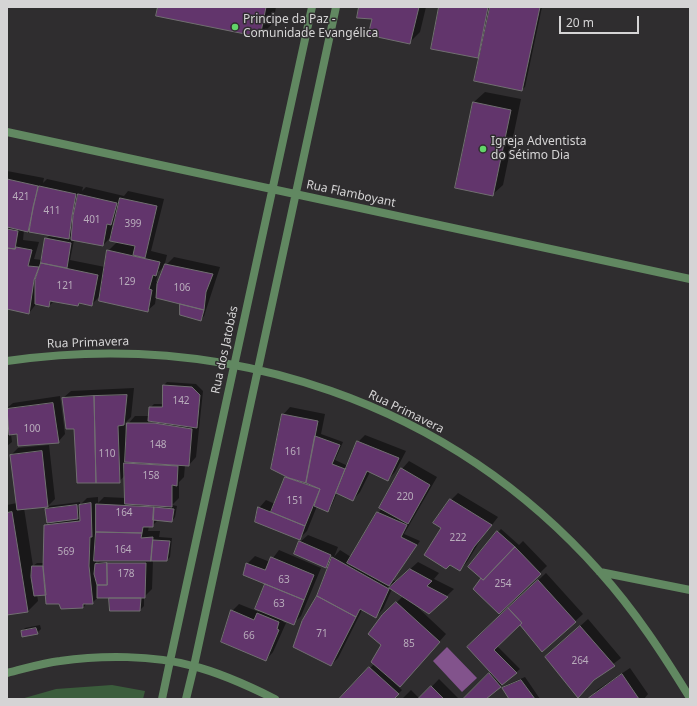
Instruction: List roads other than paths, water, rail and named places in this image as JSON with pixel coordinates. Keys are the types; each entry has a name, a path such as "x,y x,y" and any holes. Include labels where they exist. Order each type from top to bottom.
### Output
{"street":[{"name":"Rua dos Jatobás","path":"162,699 312,7"},
{"path":"186,699 297,195 336,7"},
{"name":"Rua Flamboyant","path":"7,132 690,279"},
{"name":"Rua Primavera","path":"7,361 90,353 139,353 188,357 258,369 307,383 354,399 400,420 445,444 487,471 528,502 565,536 600,572 637,616 690,698"},
{"path":"600,572 690,590"},
{"path":"7,673 60,661 117,658 170,661 194,666 245,684 274,699"}],"place":[{"name":"Principe da Paz - Comunidade Evangélica","path":"235,27"},
{"name":"Igreja Adventista do Sétimo Dia","path":"483,149"}]}
